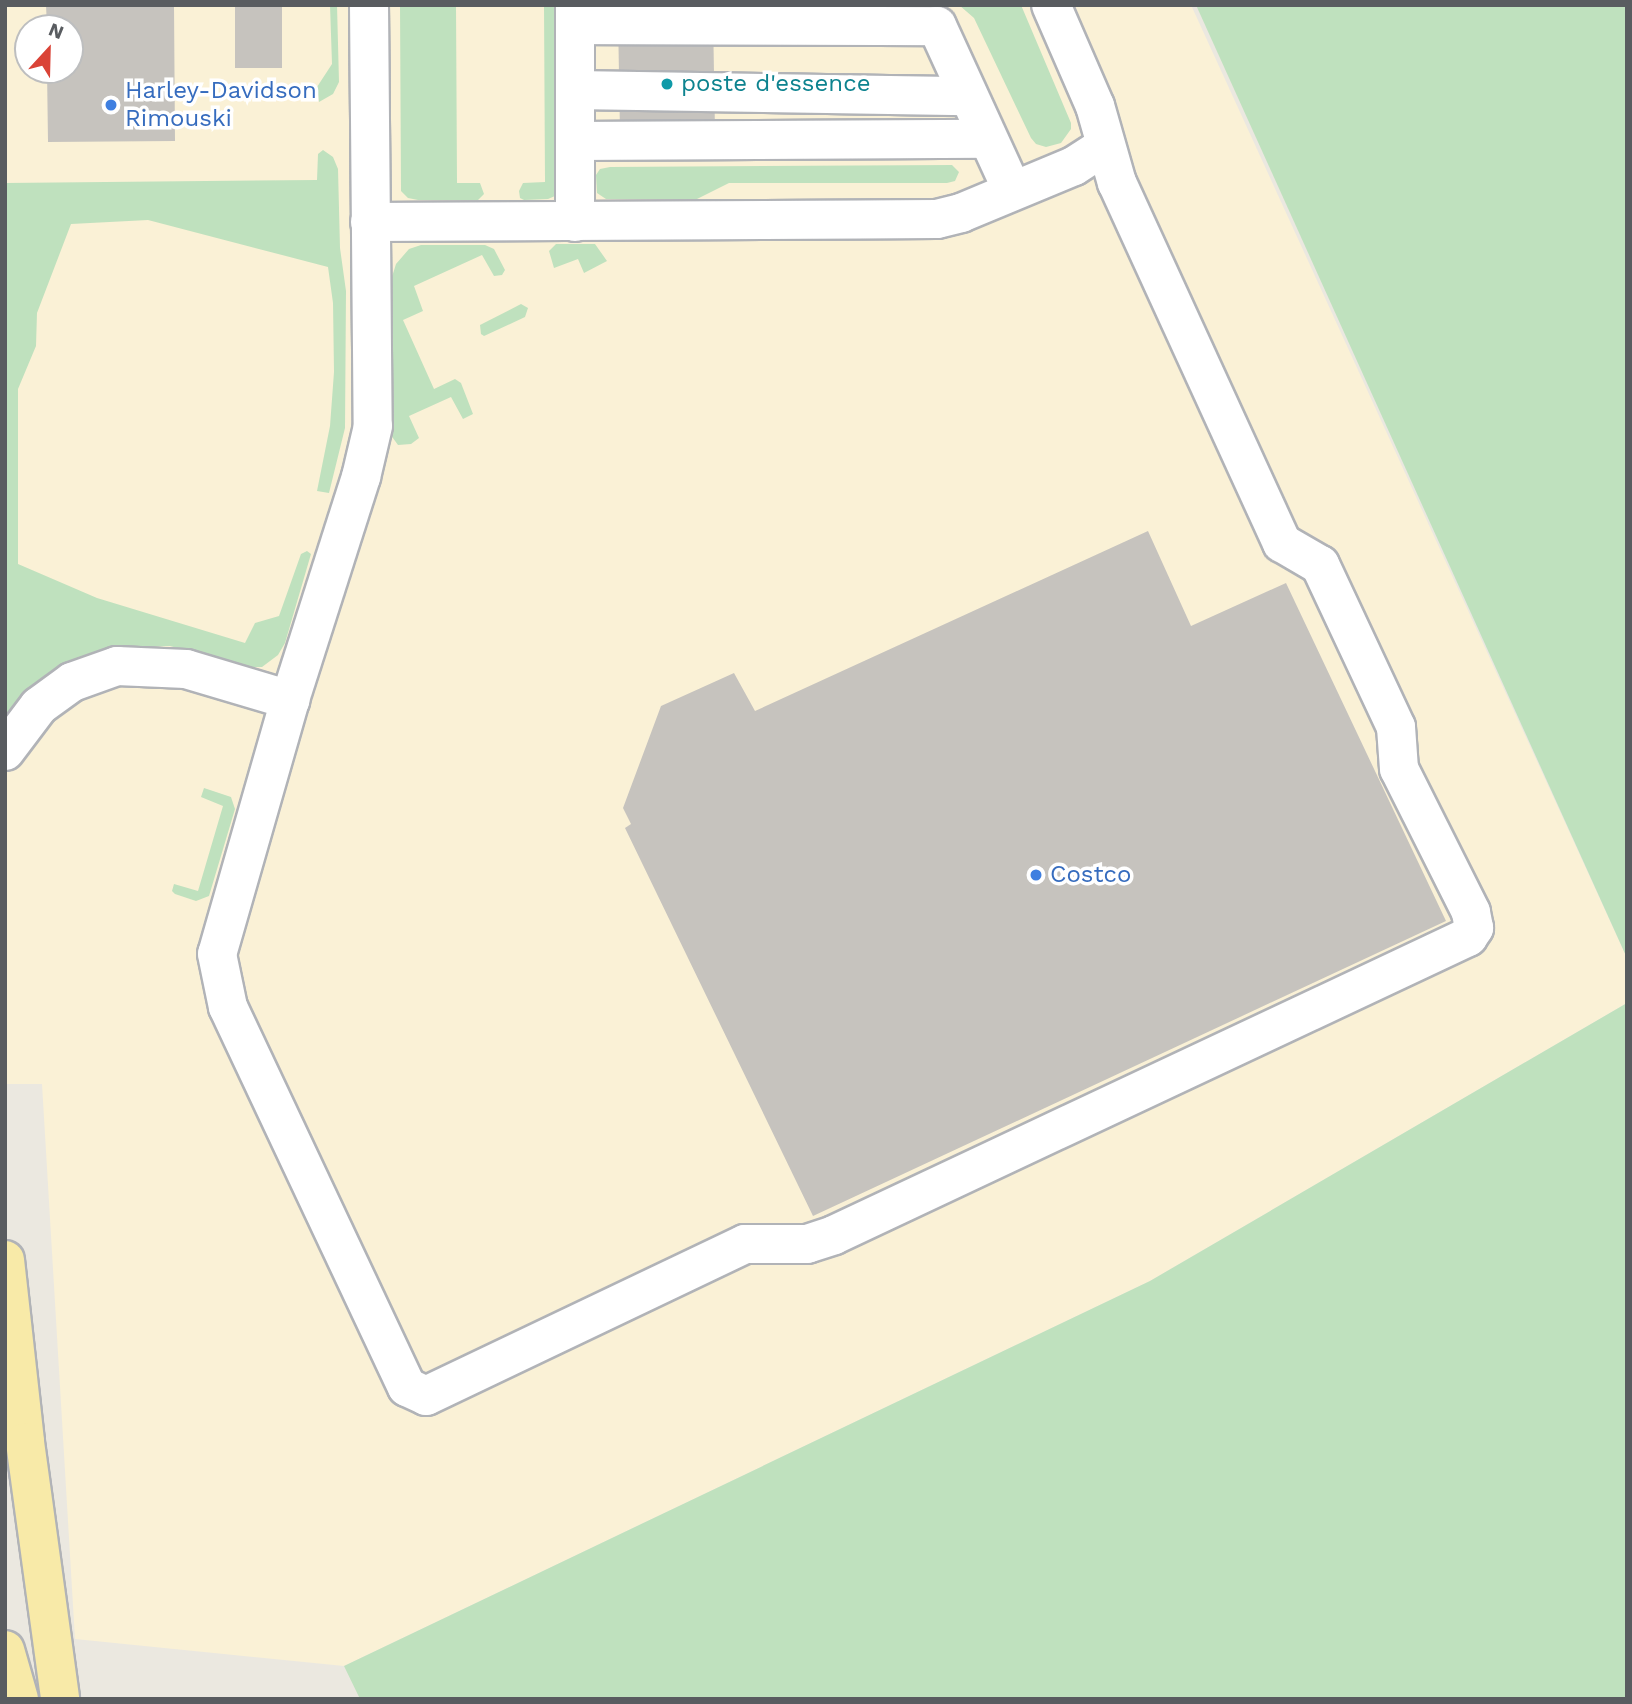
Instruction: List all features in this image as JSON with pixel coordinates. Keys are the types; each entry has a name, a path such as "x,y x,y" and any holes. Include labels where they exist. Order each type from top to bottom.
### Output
{"main road":[{"path":"5,1261 25,1442 60,1699"},
{"path":"5,1650 19,1699"}],"lane":[{"path":"369,5 373,426 361,477 290,700 217,954 228,1007 407,1387 426,1396 746,1244 807,1244 834,1235 1468,937 1474,928 1471,912 1399,769 1395,727 1320,565 1282,542 1117,183 1096,106 1051,5"},
{"path":"575,81 575,222"},
{"path":"575,81 967,94"},
{"path":"575,81 967,94"},
{"path":"575,81 967,94"},
{"path":"967,94 1012,190"},
{"path":"370,222 937,219 961,213 1074,166 1105,146"},
{"path":"5,751 39,706 72,682 117,666 186,669 290,700"}],"shaded area":[{"path":"5,5 1191,5 1627,958 1627,1003 1150,1281 344,1666 75,1639 42,1084 5,1084"}],"green space":[{"path":"330,5 337,5 339,82 333,94 319,102 317,87 332,64"},
{"path":"400,5 456,5 457,183 480,183 484,194 478,200 418,200 408,198 401,191"},
{"path":"527,5 556,5 557,189 555,196 548,199 524,200 520,198 519,191 523,183 545,182 544,6"},
{"path":"959,5 1021,5 1071,123 1071,129 1061,143 1046,147 1036,144 1031,138 974,18"},
{"path":"1196,5 1627,5 1627,958"},
{"path":"323,150 333,157 338,169 340,248 346,291 345,428 329,493 317,491 330,426 334,372 333,303 328,267 148,220 71,224 37,313 36,346 18,389 18,564 97,598 245,643 255,623 279,616 301,554 307,551 311,554 285,643 278,655 262,667 249,667 170,646 108,649 5,721 5,183 317,180 318,154"},
{"path":"952,165 959,172 955,181 947,183 729,183 697,199 606,199 597,193 596,175 600,169 610,167"},
{"path":"556,244 595,244 607,261 584,273 578,259 554,268 549,251"},
{"path":"421,245 485,245 494,249 505,270 502,275 494,276 482,255 414,286 423,311 403,320 434,389 455,379 461,383 473,414 463,419 451,397 409,416 419,438 411,444 398,445 390,434 391,280 396,264 409,249"},
{"path":"521,304 528,308 525,317 484,336 481,334 480,325"},
{"path":"204,788 231,797 235,809 209,896 196,901 172,891 174,884 198,891 223,806 201,797"},
{"path":"1627,1003 1627,1699 360,1699 344,1666 1150,1281"}],"building":[{"name":"Harley-Davidson Rimouski","path":"46,5 174,5 175,141 48,142 47,84 84,84 84,14 46,14"},
{"path":"235,5 282,5 282,68 235,68"},
{"name":"poste d'essence","path":"713,16 715,150 620,152 618,18"},
{"name":"Costco","path":"1148,531 1191,626 1286,583 1446,921 813,1216 625,828 631,824 623,808 661,706 734,673 755,711"}],"place":[{"name":"poste d'essence","path":"667,84"},
{"name":"Harley-Davidson Rimouski","path":"111,105"},
{"name":"Costco","path":"1036,875"}]}
